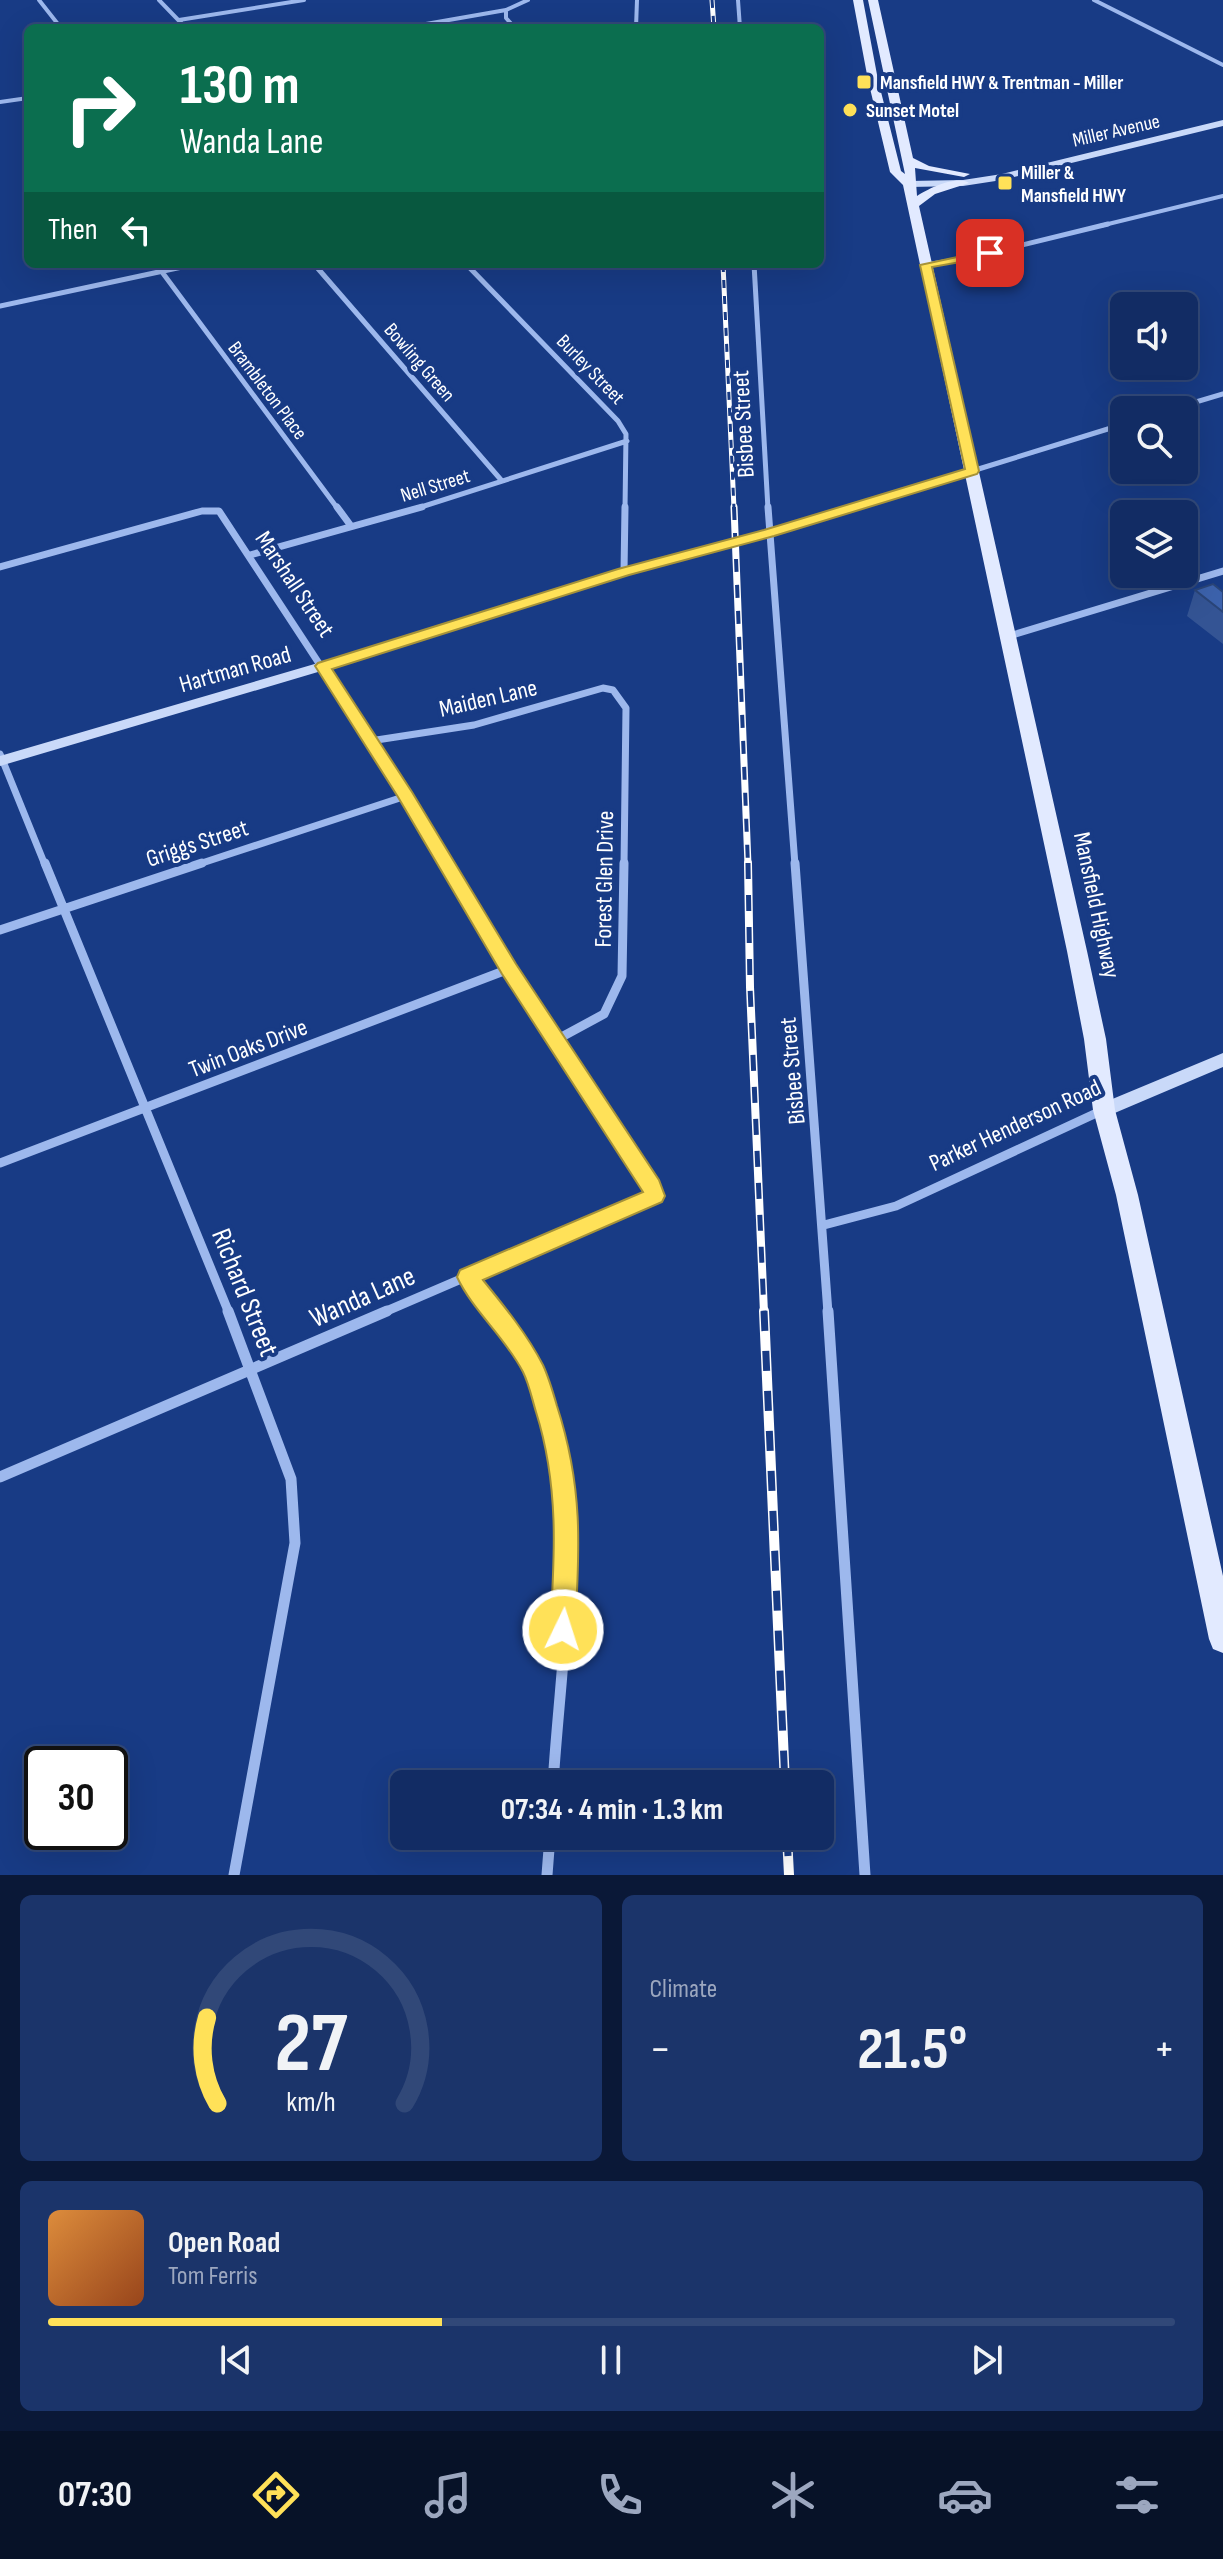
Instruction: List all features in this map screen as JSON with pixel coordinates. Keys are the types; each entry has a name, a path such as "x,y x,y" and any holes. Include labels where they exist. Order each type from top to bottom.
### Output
{"main road":[{"path":"858,0 873,80 897,175 910,180"},
{"name":"Mansfield Highway","path":"873,0 908,160 913,205 1095,1039 1104,1110 1129,1204 1223,1639"},
{"path":"873,80 890,80"},
{"path":"908,160 926,169 964,179"},
{"path":"913,205 931,192 964,179"}],"street":[{"path":"39,0 58,24"},
{"path":"159,0 182,24"},
{"path":"179,20 304,0"},
{"path":"426,24 506,10 528,0"},
{"path":"636,24 637,0"},
{"path":"738,0 740,24"},
{"path":"1094,0 1223,65"},
{"path":"506,10 506,18 511,24"},
{"path":"0,102 24,99"},
{"name":"Miller Avenue","path":"910,180 1002,177 1223,123"},
{"path":"926,265 981,255 1223,196"},
{"path":"1,304 179,268"},
{"name":"Bowling Green","path":"317,268 502,481"},
{"name":"Burley Street","path":"470,268 618,421 627,441 624,572"},
{"name":"Bisbee Street","path":"754,268 769,533 824,1225 833,1417 865,1875"},
{"name":"Brambleton Place","path":"162,272 351,526"},
{"path":"1198,401 1223,394"},
{"name":"Hartman Road","path":"1,758 323,666 624,572 769,533 1110,428"},
{"name":"Nell Street","path":"250,555 627,441"},
{"name":"Marshall Street","path":"0,567 202,511 219,511 406,796 509,969 651,1186 654,1196"},
{"path":"1006,637 1223,571"},
{"name":"Maiden Lane","path":"370,741 474,725 603,688 613,690"},
{"name":"Forest Glen Drive","path":"556,1040 604,1014 622,976 626,708 613,690"},
{"name":"Richard Street","path":"1,758 252,1370 291,1479 295,1543 234,1875"},
{"name":"Griggs Street","path":"0,930 406,796"},
{"name":"Twin Oaks Drive","path":"0,1163 509,969"},
{"name":"Parker Henderson Road","path":"824,1225 896,1206 1104,1110 1223,1060"},
{"name":"Wanda Lane","path":"0,1477 654,1196"},
{"path":"468,1277 514,1336 535,1371 565,1481 568,1538 554,1770"},
{"path":"547,1875 549,1850"}],"building":[{"path":"1213,584 1223,592 1223,612 1195,590"}],"railway":[{"path":"712,0 714,24"},
{"path":"723,268 734,509"},
{"path":"734,507 748,865"},
{"path":"748,863 750,987 764,1313"},
{"path":"764,1311 784,1770"},
{"path":"788,1850 789,1875"}],"place":[{"name":"Mansfield HWY & Trentman - Miller","path":"864,82"},
{"name":"Sunset Motel","path":"850,110"},
{"name":"Miller & Mansfield HWY","path":"1005,183"}],"route":[{"path":"563,1630 568,1538 565,1481 555,1436 535,1371 514,1336 468,1277 642,1204 654,1196 651,1186 509,969 406,796 323,666 624,572 769,533 972,471 926,265 990,253"}]}
